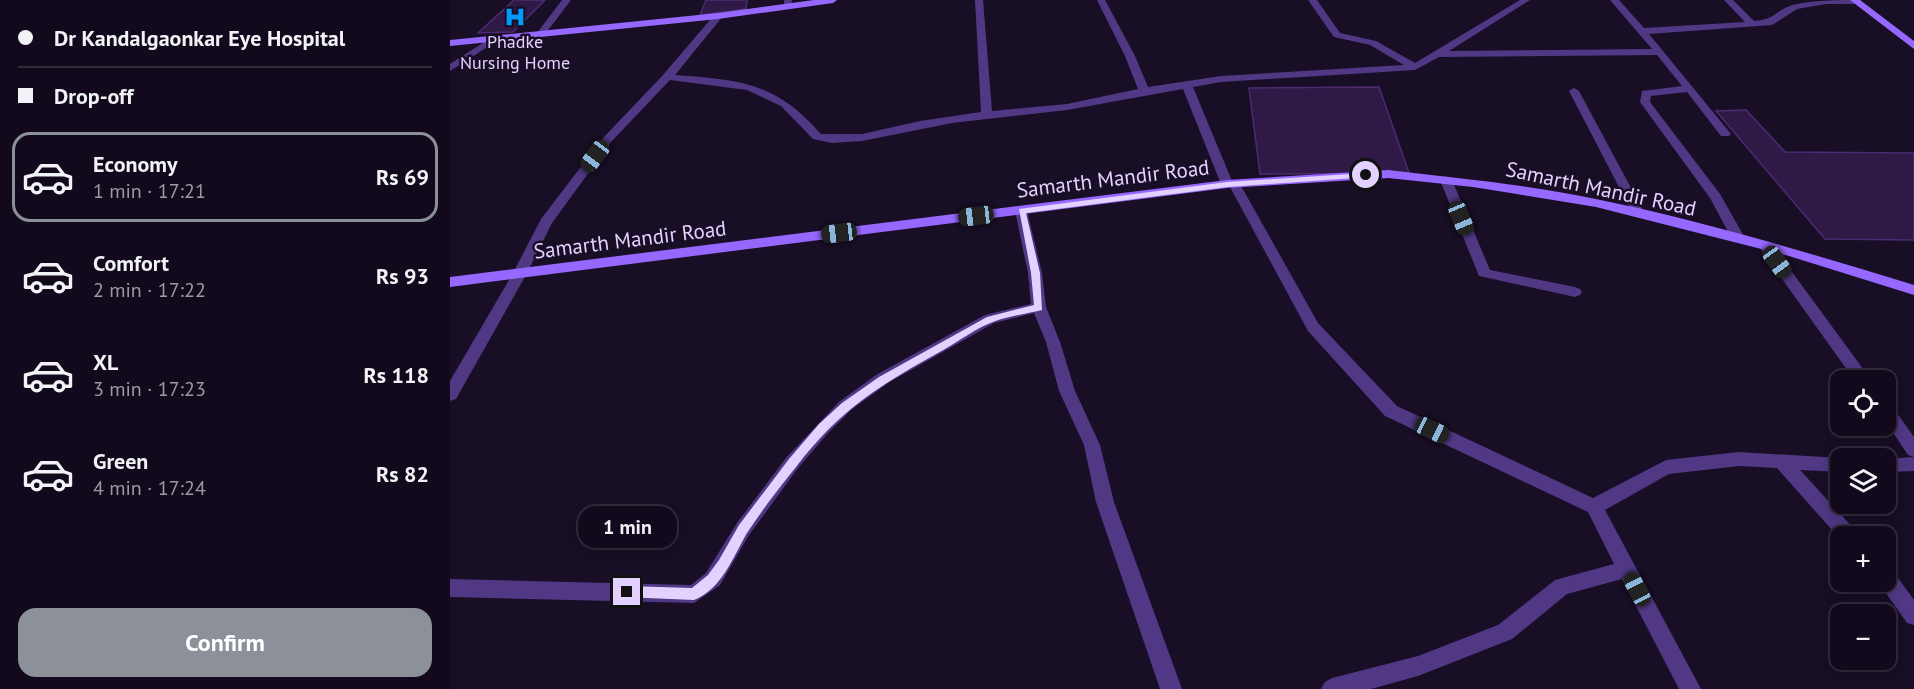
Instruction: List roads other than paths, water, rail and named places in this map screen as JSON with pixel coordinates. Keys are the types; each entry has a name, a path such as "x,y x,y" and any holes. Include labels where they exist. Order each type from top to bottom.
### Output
{"main road":[{"path":"450,43 718,16 788,3 833,0"},
{"path":"1855,0 1914,46"},
{"name":"Samarth Mandir Road","path":"450,282 1231,184 1388,174 1446,180 1596,203 1765,245 1914,290"}],"street":[{"path":"540,35 567,0"},
{"path":"979,0 987,114"},
{"path":"1101,0 1130,56 1144,91"},
{"path":"1306,0 1312,0 1337,35 1372,44 1415,67"},
{"path":"667,77 738,83 779,98 801,116 817,137 854,140 932,122 987,114 1068,107 1144,91 1221,79 1415,67 1526,0"},
{"path":"1614,0 1660,52 1725,134"},
{"path":"1728,0 1752,24"},
{"path":"1642,32 1772,21 1794,7 1826,1 1855,0"},
{"path":"450,395 520,273 546,222 607,140 667,77 718,16"},
{"path":"450,68 495,39"},
{"path":"1434,54 1660,52"},
{"path":"1187,85 1231,184 1313,327 1391,411 1594,507 1690,689"},
{"path":"1689,89 1646,93 1645,102 1716,197 1738,238"},
{"path":"1574,91 1640,214"},
{"path":"1446,180 1484,273 1509,281 1546,284 1575,292"},
{"path":"1022,211 1035,273 1039,307 1053,342 1067,391 1092,445 1105,502 1171,689"},
{"path":"1765,245 1856,370"},
{"path":"450,588 694,594 712,579 724,564 749,520 792,463 823,427 845,406 882,379 990,319 1039,307"},
{"path":"1896,424 1914,450"},
{"path":"1594,507 1666,467 1739,459 1830,464"},
{"path":"1781,461 1840,526"},
{"path":"1896,465 1914,464"},
{"path":"1332,689 1418,666 1505,632 1562,586 1627,569"},
{"path":"1896,591 1914,616"}],"place":[{"name":"Phadke Nursing Home","path":"515,17"}]}
